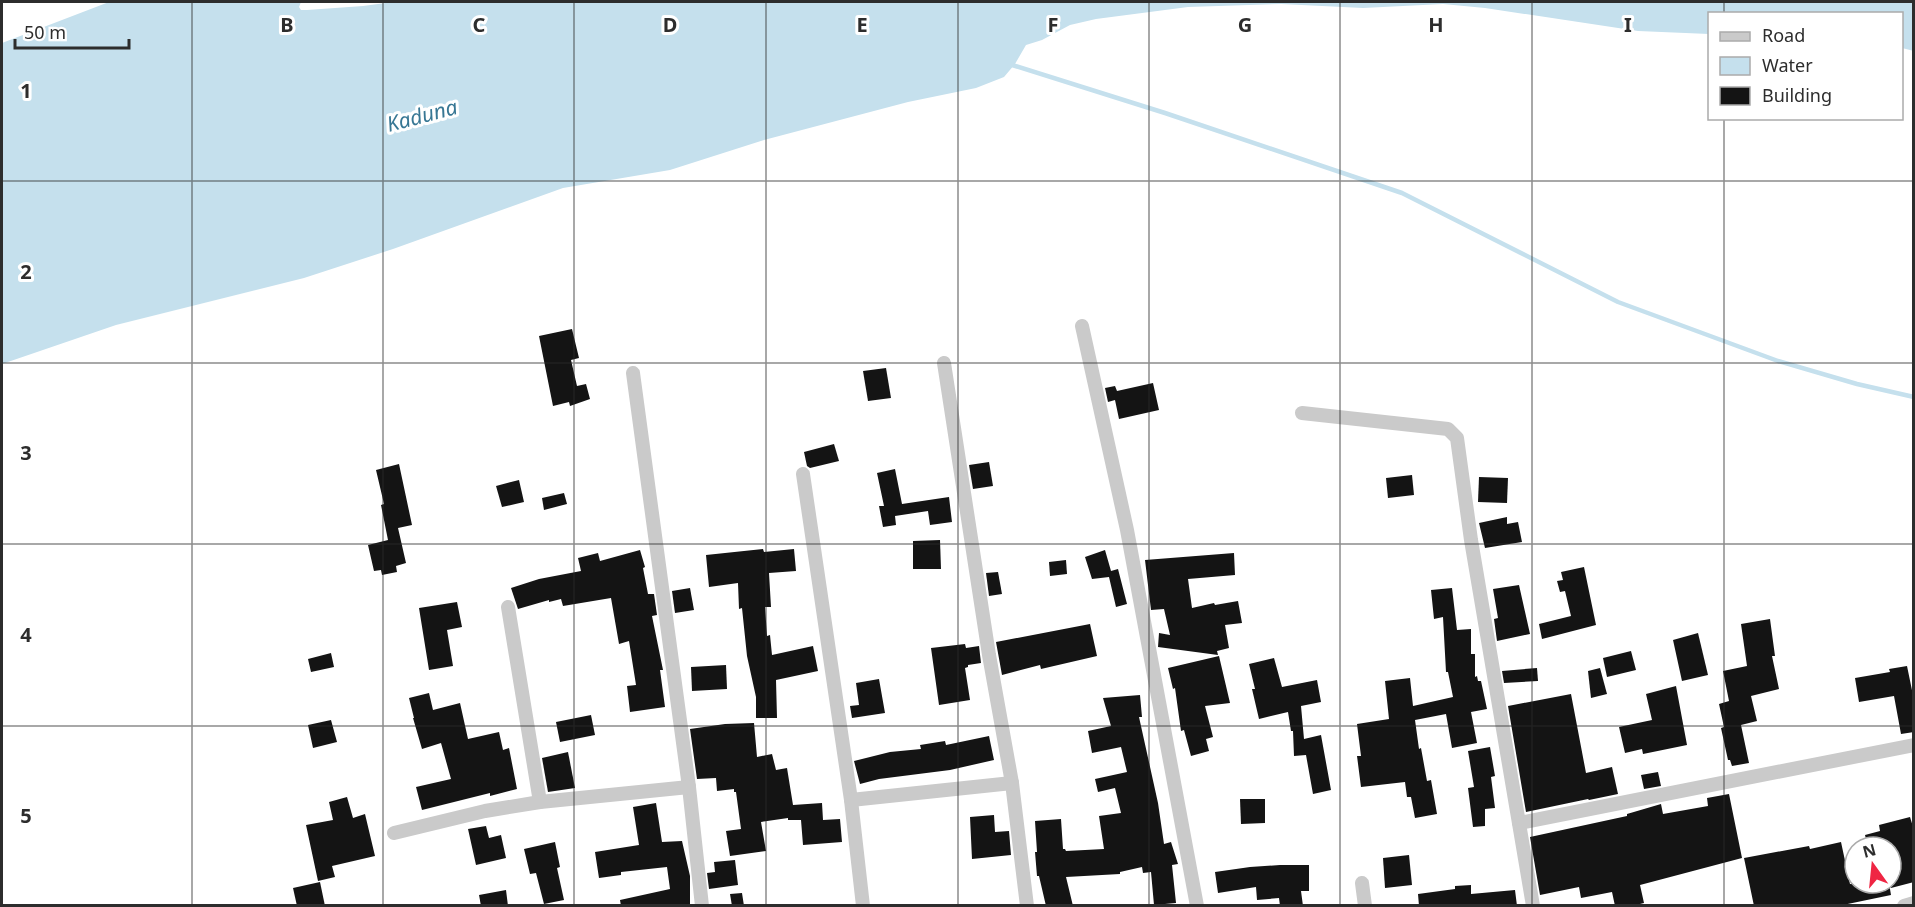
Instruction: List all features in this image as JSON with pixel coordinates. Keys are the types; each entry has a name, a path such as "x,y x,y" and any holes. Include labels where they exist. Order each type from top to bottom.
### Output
{"street":[{"path":"1083,326 1127,530 1197,906"},
{"path":"944,363 989,655 1012,783 1027,906"},
{"path":"633,373 689,787 702,906"},
{"path":"1302,413 1448,429 1457,438 1471,540 1533,906"},
{"path":"803,474 851,800 863,906"},
{"path":"508,607 540,802"},
{"path":"1519,823 1914,745"},
{"path":"851,800 1012,783"},
{"path":"394,833 484,812 540,802 689,787"},
{"path":"1362,883 1365,906"},
{"path":"1904,906 1914,903"}],"water":[{"name":"Kaduna","path":"109,2 301,2 299,7 301,10 307,10 393,2 1913,2 1914,51 1903,48 1903,12 1708,12 1708,34 1638,31 1443,4 1363,8 1281,4 1188,7 1096,19 1070,25 1042,40 1026,45 1004,77 976,88 908,102 764,140 670,170 563,188 393,249 304,278 116,325 2,364 2,43"}],"building":[{"path":"572,329 579,358 571,360 577,386 586,384 590,399 570,406 569,402 553,406 539,336"},
{"path":"886,368 891,398 868,401 863,371"},
{"path":"1153,383 1159,410 1119,419 1115,400 1108,402 1105,388 1115,386 1117,391"},
{"path":"834,444 839,461 810,468 807,466 804,452"},
{"path":"989,462 993,486 973,489 969,465"},
{"path":"399,464 412,525 398,528 406,563 396,566 397,572 382,575 381,570 374,571 368,545 388,540 381,505 384,504 376,470"},
{"path":"895,469 902,504 949,497 952,522 930,525 928,511 895,516 896,525 883,527 879,506 884,506 877,473"},
{"path":"1412,475 1414,495 1388,498 1386,478"},
{"path":"1479,477 1508,478 1507,503 1478,502"},
{"path":"519,480 524,502 502,507 496,486"},
{"path":"564,493 567,504 544,510 542,498"},
{"path":"1507,517 1507,524 1518,522 1522,542 1485,548 1479,523"},
{"path":"940,540 941,569 913,569 913,541"},
{"path":"763,549 764,552 794,549 796,571 769,573 771,607 765,607 767,636 770,635 772,655 813,646 818,671 776,680 777,718 756,718 756,697 747,656 742,608 739,609 738,583 709,587 706,555"},
{"path":"640,550 645,567 643,568 648,594 654,594 657,615 652,616 663,670 660,670 665,707 630,712 627,686 636,685 629,641 619,644 611,598 563,606 561,599 549,602 549,600 518,609 511,588 539,579 581,571 578,558 598,553 600,561"},
{"path":"1105,550 1111,571 1118,569 1127,604 1116,607 1109,577 1092,579 1085,557"},
{"path":"1234,553 1235,575 1188,579 1192,608 1238,601 1242,623 1225,625 1229,648 1217,651 1218,655 1158,647 1159,633 1170,635 1164,609 1151,610 1145,560"},
{"path":"1066,560 1067,574 1050,576 1049,562"},
{"path":"1584,567 1596,625 1542,639 1539,624 1571,616 1565,591 1560,592 1557,581 1563,580 1561,572"},
{"path":"998,572 1002,594 989,596 986,573"},
{"path":"1519,585 1530,634 1497,641 1494,619 1498,618 1493,589"},
{"path":"690,588 694,610 675,613 672,591"},
{"path":"1452,588 1457,630 1471,629 1471,654 1475,654 1475,677 1477,676 1478,681 1481,681 1487,709 1471,712 1477,743 1452,748 1446,714 1415,720 1419,749 1421,748 1427,781 1431,780 1437,814 1415,818 1411,797 1407,797 1405,782 1361,787 1357,756 1361,756 1357,724 1389,719 1385,681 1410,678 1413,706 1453,697 1448,672 1446,672 1443,617 1434,619 1431,590"},
{"path":"457,602 462,627 447,630 453,666 429,670 419,608"},
{"path":"1770,619 1775,656 1772,656 1779,689 1751,696 1757,721 1741,725 1749,763 1732,766 1728,760 1721,728 1724,727 1719,704 1729,701 1723,671 1747,666 1741,624"},
{"path":"1090,624 1097,656 1041,669 1040,665 1002,675 996,642"},
{"path":"1698,633 1708,675 1682,681 1673,640"},
{"path":"965,644 966,648 979,646 981,663 968,665 965,668 970,700 939,705 931,648"},
{"path":"1631,651 1636,670 1607,677 1603,658"},
{"path":"331,653 334,667 311,672 308,659"},
{"path":"1219,656 1230,703 1205,706 1213,737 1206,739 1209,751 1191,756 1184,730 1181,731 1175,688 1173,689 1168,668"},
{"path":"1274,658 1282,687 1317,680 1321,702 1301,706 1304,739 1321,735 1331,790 1313,794 1306,755 1294,756 1293,731 1291,731 1288,712 1259,719 1249,664"},
{"path":"726,665 727,689 692,691 691,667"},
{"path":"1907,666 1914,700 1914,732 1901,734 1894,696 1859,702 1855,678 1890,672 1889,669"},
{"path":"1537,668 1538,681 1504,683 1502,671"},
{"path":"1600,668 1607,694 1591,698 1588,671"},
{"path":"879,679 885,713 852,718 850,706 859,705 856,683"},
{"path":"1676,686 1687,745 1643,754 1642,749 1625,753 1619,727 1652,720 1646,694"},
{"path":"429,693 433,710 460,703 468,739 499,732 503,750 509,748 517,789 490,796 490,793 422,810 416,787 451,779 441,743 422,749 413,718 409,698"},
{"path":"1571,694 1586,773 1612,767 1618,794 1526,812 1508,706"},
{"path":"1140,695 1142,717 1139,717 1158,803 1164,844 1171,842 1178,864 1172,865 1176,903 1154,905 1151,872 1143,873 1142,867 1120,872 1120,874 1066,877 1073,906 1046,906 1039,876 1037,876 1035,821 1061,819 1063,849 1066,851 1104,849 1099,816 1121,813 1115,788 1098,792 1095,779 1127,772 1121,747 1092,753 1088,731 1111,726 1103,698"},
{"path":"591,715 595,735 560,742 556,722"},
{"path":"331,720 337,742 313,748 308,725"},
{"path":"754,723 757,757 772,754 776,770 787,768 793,805 822,803 823,820 840,819 842,842 803,845 801,820 788,820 788,818 761,822 766,851 730,856 726,831 741,829 736,792 734,789 717,791 716,778 697,779 690,729"},
{"path":"989,736 994,760 950,770 879,779 860,784 854,761 890,752 921,749 920,745 945,741 946,745"},
{"path":"1490,747 1495,776 1491,777 1495,808 1485,809 1485,826 1473,827 1468,788 1474,787 1468,751"},
{"path":"568,752 575,788 548,792 542,758"},
{"path":"1658,772 1661,786 1644,789 1641,775"},
{"path":"1729,794 1742,858 1640,885 1644,903 1632,906 1615,906 1612,892 1581,898 1579,887 1540,895 1530,837 1627,816 1627,814 1661,804 1663,814 1708,806 1707,798"},
{"path":"347,797 353,818 365,814 375,856 332,866 335,877 318,881 306,825 333,820 329,802"},
{"path":"1240,799 1265,799 1265,823 1241,824"},
{"path":"656,803 662,842 682,841 690,876 690,906 621,906 620,900 670,889 667,867 621,872 621,875 599,878 595,852 639,845 633,807"},
{"path":"994,815 995,832 1009,831 1011,855 972,859 970,817"},
{"path":"1910,817 1914,830 1914,882 1903,885 1903,835 1865,835 1880,831 1879,825"},
{"path":"486,826 489,838 501,835 506,858 476,865 468,829"},
{"path":"555,842 560,867 557,868 564,900 544,904 536,873 530,874 524,849"},
{"path":"1841,842 1843,895 1891,895 1838,906 1754,906 1744,858 1809,846 1810,849"},
{"path":"1409,855 1412,885 1385,888 1383,858"},
{"path":"735,860 738,885 709,889 707,873 715,872 714,862"},
{"path":"1280,865 1309,865 1309,891 1301,891 1303,906 1280,906 1279,898 1257,900 1256,887 1218,893 1215,872"},
{"path":"320,882 325,906 297,906 293,888"},
{"path":"1471,885 1471,894 1515,890 1517,906 1419,906 1418,894"},
{"path":"506,890 508,906 481,906 479,895"},
{"path":"742,893 744,906 732,906 730,894"}],"waterway":[{"path":"1009,64 1165,113 1402,193 1618,302 1778,361 1857,384 1914,397"}]}
